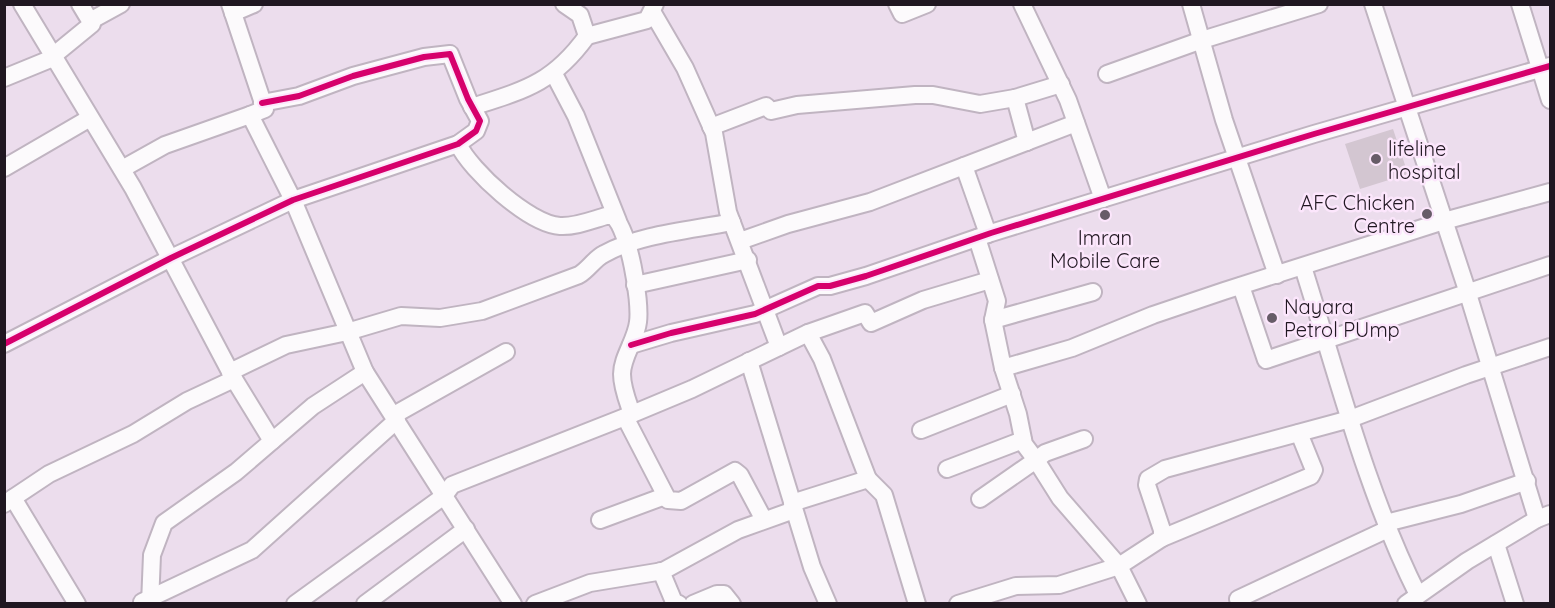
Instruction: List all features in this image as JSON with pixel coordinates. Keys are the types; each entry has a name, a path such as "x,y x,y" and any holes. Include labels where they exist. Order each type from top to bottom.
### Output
{"street":[{"path":"22,4 122,170 232,376 272,441"},
{"path":"4,78 54,55 92,24 80,4"},
{"path":"90,21 121,4"},
{"path":"122,170 165,145 265,110 232,9 254,4"},
{"path":"564,4 580,15 587,36"},
{"path":"897,4 902,14 927,4"},
{"path":"1022,4 1061,84 1103,199"},
{"path":"1191,4 1224,120 1239,157 1277,275"},
{"path":"1107,74 1202,40 1319,4"},
{"path":"1302,267 1387,526 1420,598 1496,544 1544,517 1527,481 1373,4"},
{"path":"1520,4 1545,68 1551,100"},
{"path":"472,107 510,95 554,74 569,61 587,36 642,22 654,9 685,68 711,127 732,222 767,307 779,347"},
{"path":"4,344 171,258 293,200 458,144 476,132 480,121 450,54 415,60 353,76 299,96 262,103"},
{"path":"631,345 670,333 755,314 818,286 830,286 866,276 983,236 1239,157 1545,68"},
{"path":"554,74 576,116 626,244 639,314 622,375 629,416 665,496 671,502 681,501 735,471 764,520"},
{"path":"711,127 766,106 771,111 797,105 915,95 933,95 980,104 1015,98 1061,84"},
{"path":"1015,98 1027,142"},
{"path":"250,115 293,200 365,372 513,603"},
{"path":"4,168 90,118"},
{"path":"740,241 788,224 870,202 1076,123"},
{"path":"458,144 479,175 543,221 563,226 609,216 618,222"},
{"path":"964,166 983,236 990,280 997,301 993,320 1003,368 1023,440 1060,498 1119,566 1138,603"},
{"path":"1003,368 1072,348 1153,315 1241,286 1444,221 1551,192"},
{"path":"77,603 9,501 49,474 133,434 286,345 347,332 401,316 448,317 519,299 579,275 591,267 600,256 626,244 732,222"},
{"path":"635,285 748,260"},
{"path":"1241,286 1266,360 1551,265"},
{"path":"295,603 444,496 452,485 629,416 808,333 865,313 871,323 923,300 990,280"},
{"path":"993,320 1093,292"},
{"path":"808,333 822,359 867,479 884,495 917,603"},
{"path":"1162,538 1147,485 1148,479 1165,469 1350,419 1491,366 1551,347"},
{"path":"146,601 252,550 396,418 506,352"},
{"path":"749,362 812,567 828,603"},
{"path":"146,601 152,555 164,523 236,472 313,406 365,372"},
{"path":"921,430 1012,394"},
{"path":"958,603 1016,586 1059,585 1119,566 1162,538 1311,476 1314,470 1299,433"},
{"path":"980,499 1045,453 1084,439"},
{"path":"947,470 1023,440"},
{"path":"535,603 590,583 661,572 738,530 793,506 867,479"},
{"path":"1238,599 1387,526 1527,481"},
{"path":"600,519 665,496"},
{"path":"365,603 466,529"},
{"path":"1496,544 1515,603"},
{"path":"661,572 674,603"},
{"path":"693,603 717,594 724,594 732,603"}],"building":[{"name":"lifeline hospital","path":"1393,129 1408,174 1360,189 1345,144"}],"cycle path":[{"path":"4,344 171,258 293,200 458,144 476,131 480,121 468,99 450,54 424,57 353,76 299,96 262,103"},
{"path":"631,345 671,333 755,314 818,286 830,286 866,276 991,233 1314,134 1550,66"}],"place":[{"name":"lifeline hospital","path":"1376,159"},
{"name":"AFC Chicken Centre","path":"1427,214"},
{"name":"Imran Mobile Care","path":"1105,215"},
{"name":"Nayara Petrol PUmp","path":"1272,318"}]}
